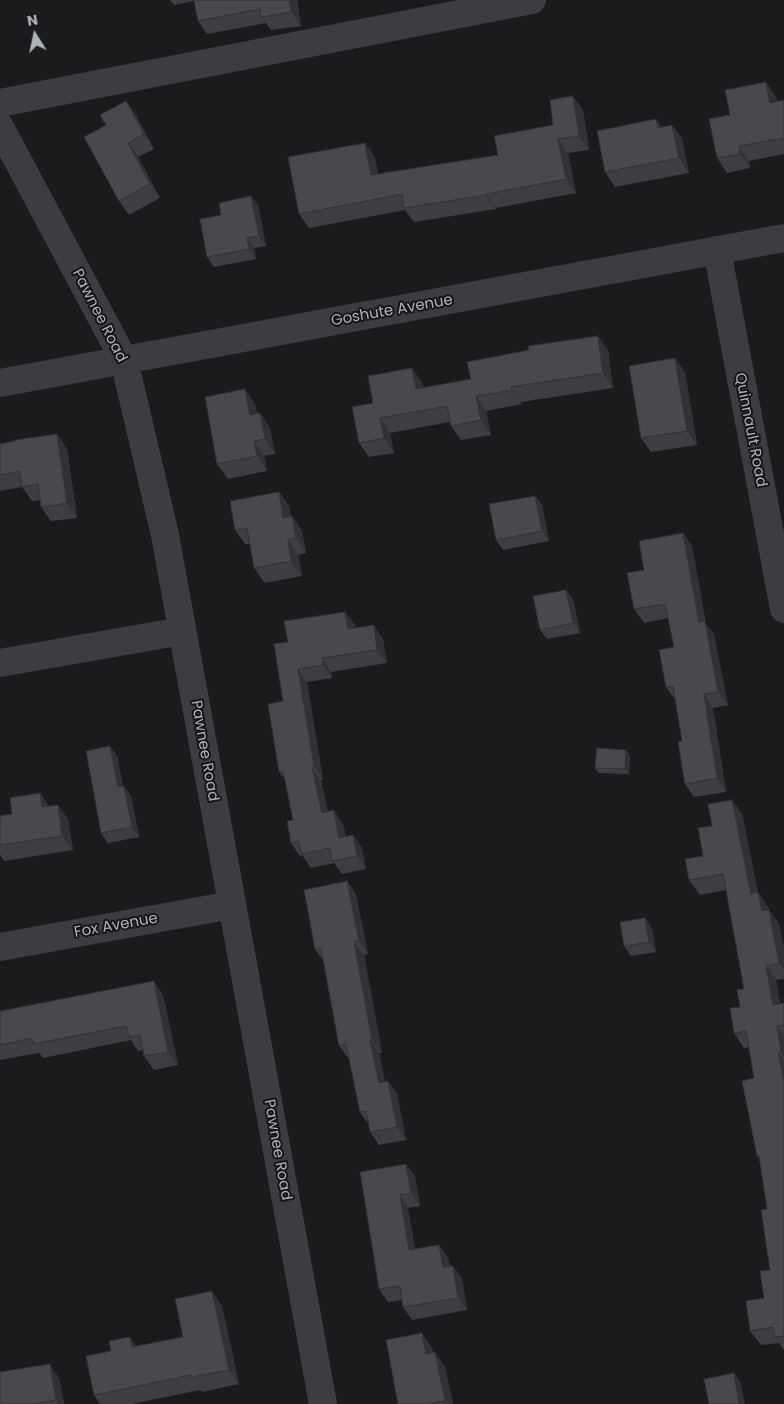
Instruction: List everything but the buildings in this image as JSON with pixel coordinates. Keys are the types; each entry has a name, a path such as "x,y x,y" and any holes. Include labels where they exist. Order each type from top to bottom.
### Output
{"street":[{"path":"0,103 532,0"},
{"name":"Pawnee Road","path":"0,127 124,360 165,535 323,1404"},
{"name":"Goshute Avenue","path":"0,383 784,238"},
{"name":"Quinnault Road","path":"717,250 784,609"},
{"path":"0,663 182,631"},
{"name":"Fox Avenue","path":"0,946 232,905"}]}
